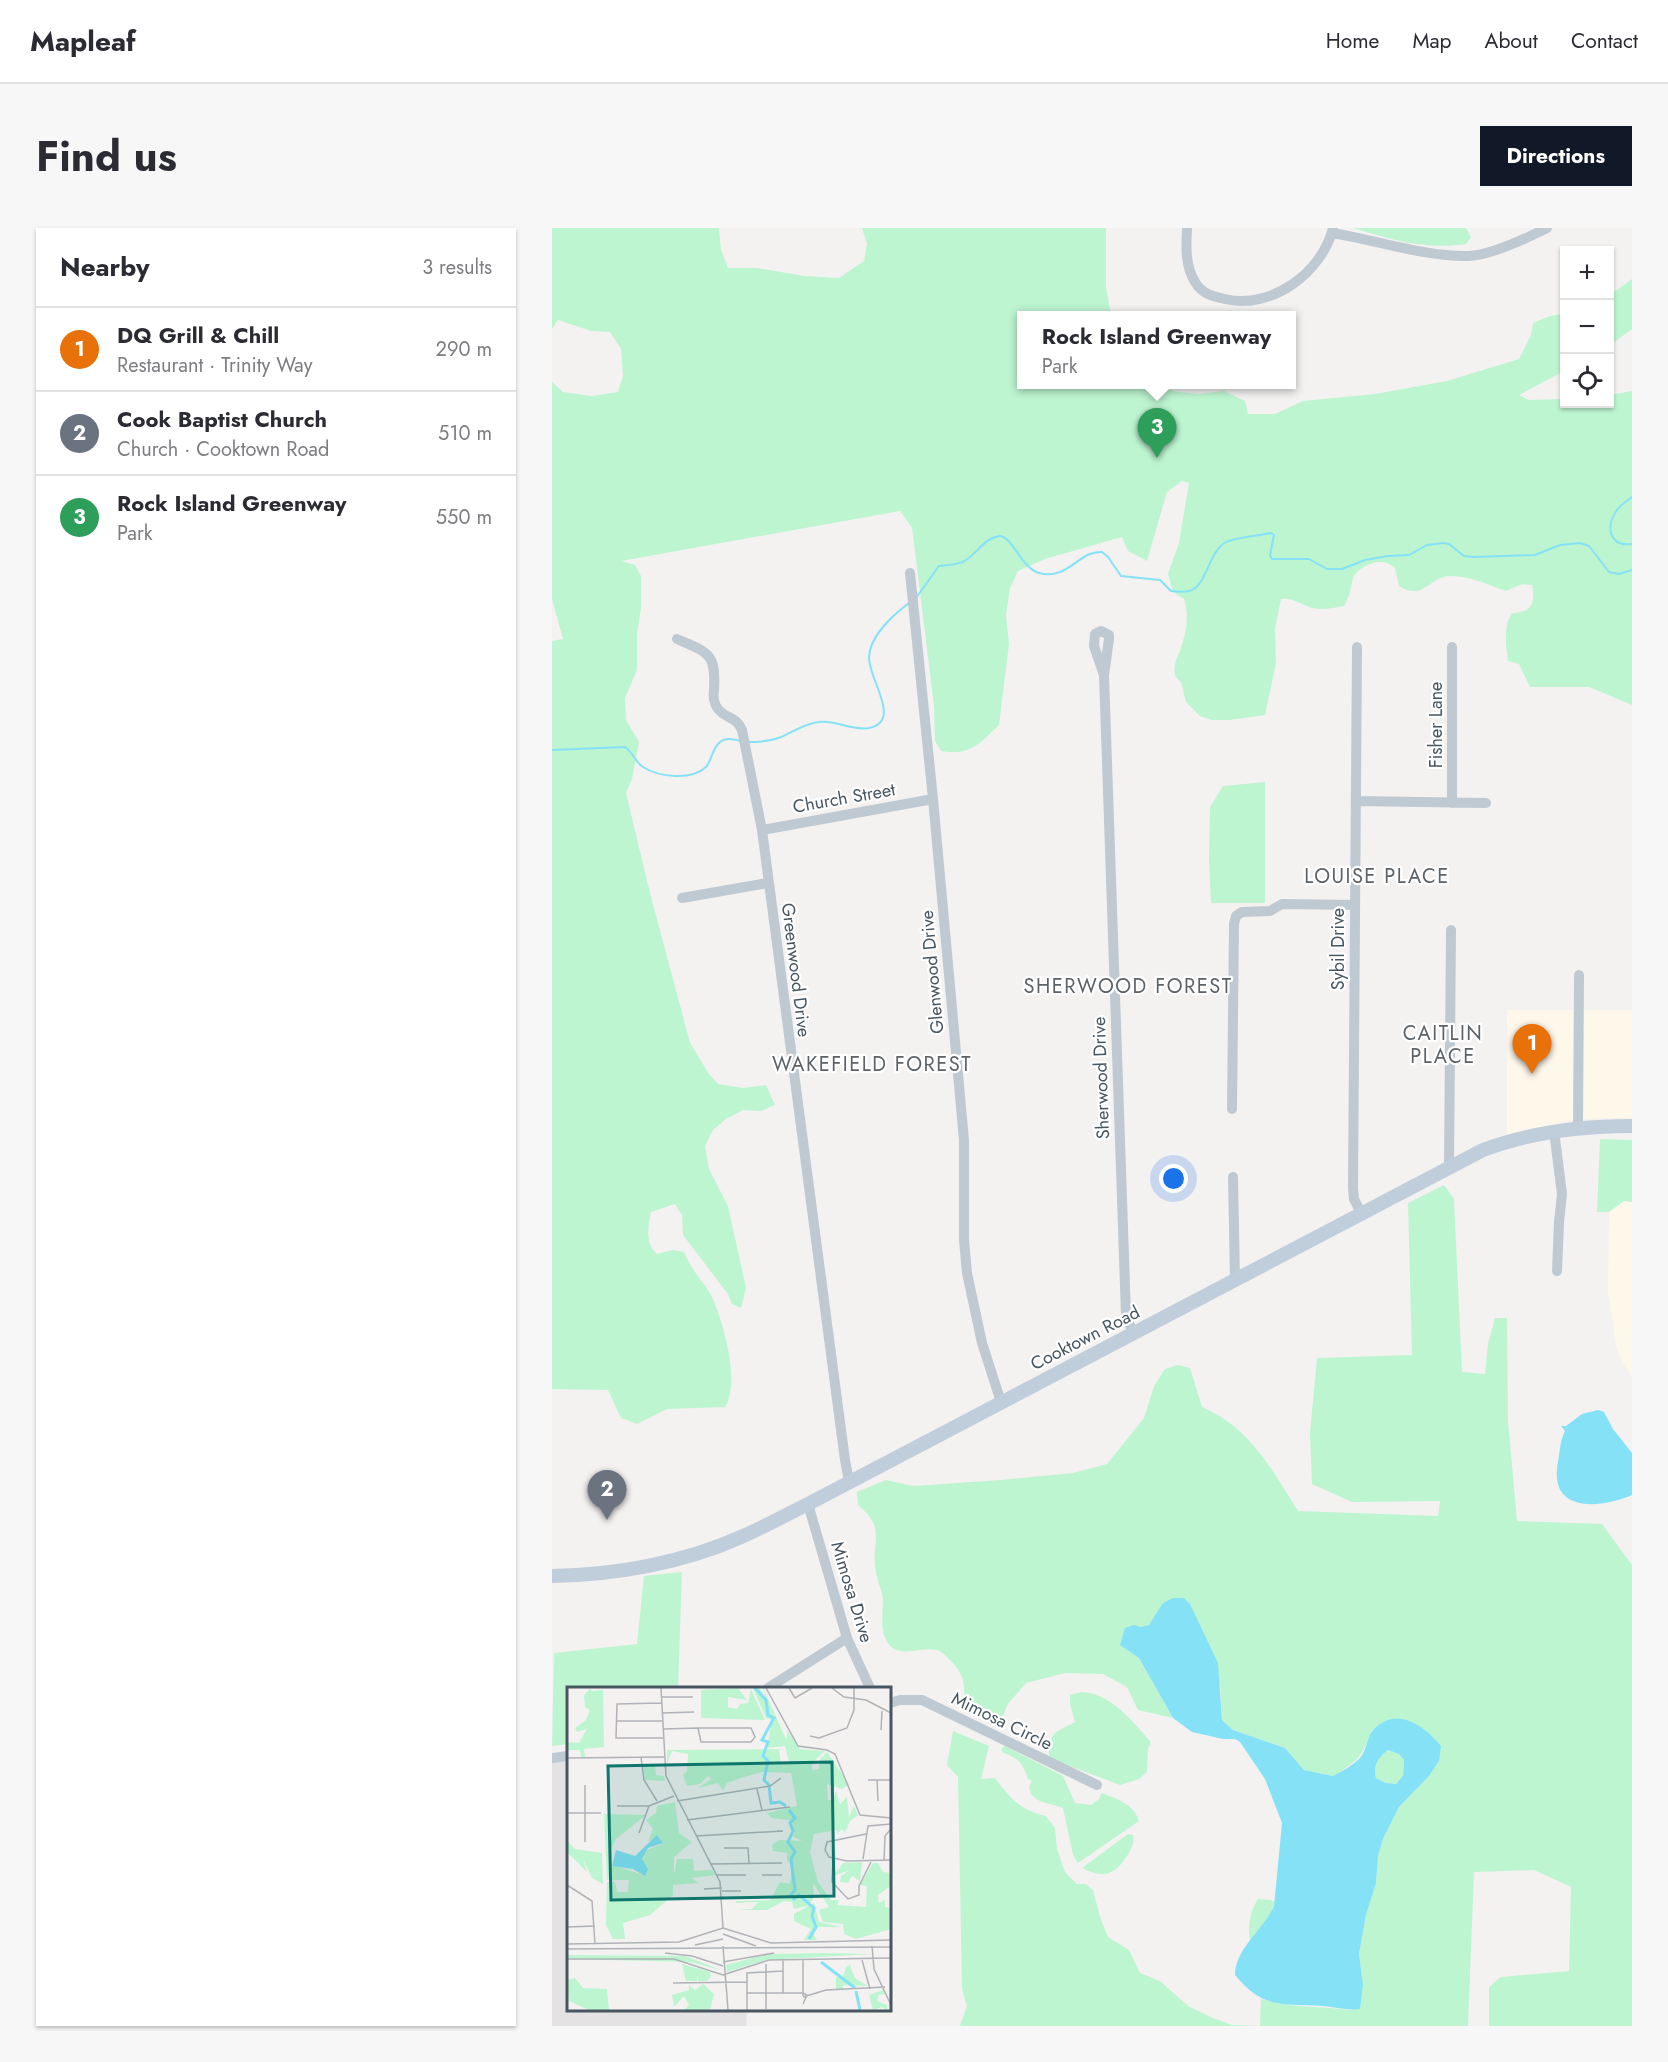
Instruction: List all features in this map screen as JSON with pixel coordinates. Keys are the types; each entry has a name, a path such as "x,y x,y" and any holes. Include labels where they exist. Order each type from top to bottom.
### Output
{"street":[{"path":"1187,228 1186,259 1194,281 1206,295 1238,302 1264,298 1287,288 1315,265 1333,230 1409,250 1470,256 1515,244 1547,228"},
{"name":"Glenwood Drive","path":"910,573 964,1140 964,1240 967,1274 982,1343 1001,1402"},
{"name":"Greenwood Drive","path":"677,639 699,648 710,657 714,667 713,695 716,706 719,711 739,722 742,730 762,830 801,1140 849,1481"},
{"name":"Sybil Drive","path":"1357,647 1353,1195 1360,1213"},
{"name":"Fisher Lane","path":"1452,647 1452,803"},
{"name":"Sherwood Drive","path":"1104,675 1126,1315 1133,1333"},
{"name":"Church Street","path":"762,830 933,799"},
{"path":"1356,801 1486,802"},
{"path":"682,898 768,883"},
{"path":"1232,1109 1234,924 1236,916 1242,912 1270,911 1282,904 1355,905"},
{"path":"1449,1167 1451,930"},
{"path":"1578,1128 1579,975"},
{"name":"Cooktown Road","path":"552,1576 600,1574 644,1566 703,1551 740,1537 808,1504 1449,1167 1504,1142 1578,1128 1632,1126"},
{"path":"1554,1131 1562,1194 1558,1222 1557,1270"},
{"path":"1233,1177 1235,1280"},
{"name":"Mimosa Drive","path":"808,1504 847,1638 869,1687"},
{"path":"771,1687 847,1638"},
{"name":"Mimosa Circle","path":"891,1703 900,1700 922,1700 1097,1785"},
{"path":"552,1758 567,1756"}],"shaded area":[{"path":"1507,1010 1632,1010 1632,1118 1561,1122 1507,1135"},
{"path":"1624,1201 1632,1202 1632,1378 1617,1350 1608,1291 1609,1212"},
{"path":"567,1760 567,2011 747,2011 746,2026 552,2026 552,1761"}],"green space":[{"path":"552,228 719,228 721,250 728,268 757,268 804,276 839,278 864,261 867,244 862,228 1106,228 1106,287 1110,311 1017,311 1017,389 1167,389 1199,394 1224,391 1245,401 1248,414 1275,414 1303,401 1375,394 1447,381 1519,359 1531,335 1533,323 1560,315 1560,373 1519,395 1529,400 1560,399 1560,408 1614,408 1614,394 1632,391 1632,705 1589,687 1530,687 1519,664 1508,661 1507,624 1512,613 1524,611 1533,602 1532,585 1522,584 1506,591 1472,579 1451,576 1438,579 1421,590 1408,590 1399,586 1395,568 1388,563 1378,562 1367,565 1355,574 1344,606 1318,609 1292,600 1281,599 1275,629 1276,663 1265,715 1229,720 1212,720 1200,716 1186,702 1181,682 1175,676 1175,664 1185,633 1187,616 1184,599 1173,592 1168,574 1179,543 1189,483 1182,481 1167,492 1147,561 1128,551 1122,537 1045,559 1018,571 1010,588 1006,615 1009,644 999,725 980,743 959,752 941,751 935,741 934,706 912,528 900,511 621,561 635,565 641,576 637,670 625,698 626,720 639,742 632,779 626,793 690,1043 718,1084 743,1088 766,1085 775,1105 761,1111 743,1110 726,1119 713,1130 705,1146 709,1169 728,1206 746,1288 741,1308 732,1304 728,1294 683,1235 682,1215 675,1204 651,1212 648,1229 649,1240 657,1254 673,1250 684,1252 716,1306 725,1335 731,1367 731,1383 725,1407 667,1409 637,1424 621,1418 608,1390 552,1389 552,641 563,639 552,599 552,382 563,392 592,396 618,392 623,376 621,349 610,332 591,331 558,320 552,329"},
{"path":"1353,228 1466,228 1471,237 1466,244 1422,245"},
{"path":"1632,279 1632,329 1614,342 1614,300 1614,292"},
{"path":"1265,782 1265,903 1211,903 1210,807 1223,786"},
{"path":"1600,1139 1632,1140 1632,1202 1624,1201 1609,1212 1597,1212"},
{"path":"1444,1185 1454,1199 1462,1372 1485,1374 1488,1344 1495,1318 1507,1318 1508,1421 1517,1521 1602,1524 1632,1565 1632,2026 1489,2026 1489,1987 1501,1977 1569,1971 1571,1887 1534,1870 1474,1872 1468,2026 1260,2026 1261,1999 1294,2005 1352,2010 1363,1985 1359,1954 1366,1915 1376,1883 1378,1856 1383,1839 1399,1807 1429,1776 1439,1761 1373,1729 1359,1757 1333,1776 1304,1770 1285,1748 1233,1730 1222,1720 1220,1685 1190,1604 1156,1616 1149,1625 1140,1627 1139,1658 1173,1718 1138,1710 1127,1687 1103,1674 1065,1673 1026,1683 1008,1704 998,1727 963,1708 964,1687 961,1675 943,1653 931,1649 896,1650 886,1640 882,1625 883,1599 875,1562 875,1529 873,1522 858,1505 857,1492 886,1480 913,1486 1001,1480 1073,1473 1107,1464 1144,1418 1154,1386 1165,1369 1178,1365 1190,1368 1202,1407 1219,1415 1233,1426 1258,1451 1298,1511 1438,1516 1440,1501 1352,1502 1312,1484 1310,1433 1317,1358 1412,1355 1408,1203"},
{"path":"682,1572 678,1687 567,1687 567,1744 552,1746 554,1653 637,1644 644,1576"},
{"path":"1081,1692 1102,1697 1111,1703 1128,1717 1151,1742 1148,1749 1147,1772 1139,1779 1120,1785 1049,1758 1050,1743 1054,1734 1075,1722 1070,1695"},
{"path":"953,1731 989,1746 981,1779 995,1778 1017,1803 1037,1814 1046,1816 1055,1828 1057,1849 1065,1872 1077,1884 1086,1884 1093,1890 1108,1937 1129,1950 1140,1973 1160,1981 1188,2006 1213,2018 1232,2025 1260,2026 960,2026 967,2006 962,1989 958,1777 947,1765"},
{"path":"1005,1746 1063,1776 1075,1803 1091,1805 1099,1799 1102,1793 1129,1806 1139,1821 1078,1863 1073,1855 1063,1808 1042,1802 1033,1796 1029,1786 1032,1781 1028,1779 1019,1762 1002,1752"},
{"path":"1388,1750 1399,1754 1404,1760 1403,1776 1396,1784 1386,1783 1376,1778 1377,1762"},
{"path":"1128,1834 1133,1835 1132,1846 1124,1860 1114,1870 1097,1874 1082,1868"},
{"path":"1258,1899 1275,1902 1270,1915 1251,1941 1250,1919"}],"water":[{"path":"1598,1410 1604,1412 1613,1429 1632,1453 1632,1495 1605,1503 1579,1503 1568,1499 1561,1491 1557,1479 1560,1446 1565,1431 1561,1426 1566,1426 1582,1414"},
{"path":"1173,1598 1184,1598 1190,1604 1218,1663 1222,1720 1233,1730 1285,1748 1304,1770 1333,1776 1360,1758 1374,1729 1392,1719 1410,1721 1427,1732 1441,1746 1439,1761 1429,1776 1399,1807 1383,1839 1378,1856 1376,1883 1366,1915 1359,1954 1363,1985 1360,2009 1274,2002 1255,1994 1235,1975 1240,1956 1274,1906 1282,1823 1265,1779 1240,1742 1235,1739 1223,1739 1192,1732 1173,1718 1139,1658 1120,1645 1125,1628 1134,1625 1140,1627 1149,1625 1163,1603","holes":["1388,1750 1399,1754 1404,1760 1403,1776 1396,1784 1386,1783 1376,1778 1376,1766 1381,1756"]}],"waterway":[{"path":"1632,497 1617,510 1610,529 1614,539 1618,542 1632,544"},
{"path":"916,598 939,566 963,562 989,540 999,536 1004,537 1027,565 1039,573 1058,573 1087,556 1102,552 1121,576 1160,580 1171,591 1180,592 1192,590 1199,585 1216,552 1226,542 1271,533 1274,535 1270,555 1272,559 1309,559 1327,569 1342,569 1365,560 1388,556 1409,555 1427,545 1443,543 1449,544 1464,556 1473,557 1535,555 1560,545 1580,543 1589,546 1609,572 1619,574 1632,570"},
{"path":"749,742 777,738 819,722 862,729 879,724 884,708 870,666 870,649 883,627 909,603"},
{"path":"552,750 625,747 640,765 650,770 666,775 684,776 706,767 721,741 729,739 741,741"}],"place":[{"name":"Rock Island Greenway","path":"1157,458"},
{"name":"DQ Grill & Chill","path":"1532,1074"},
{"name":"Cook Baptist Church","path":"607,1520"}],"district":[{"name":"LOUISE PLACE","path":"1377,876"},
{"name":"SHERWOOD FOREST","path":"1128,986"},
{"name":"CAITLIN PLACE","path":"1443,1044"},
{"name":"WAKEFIELD FOREST","path":"872,1064"}]}
